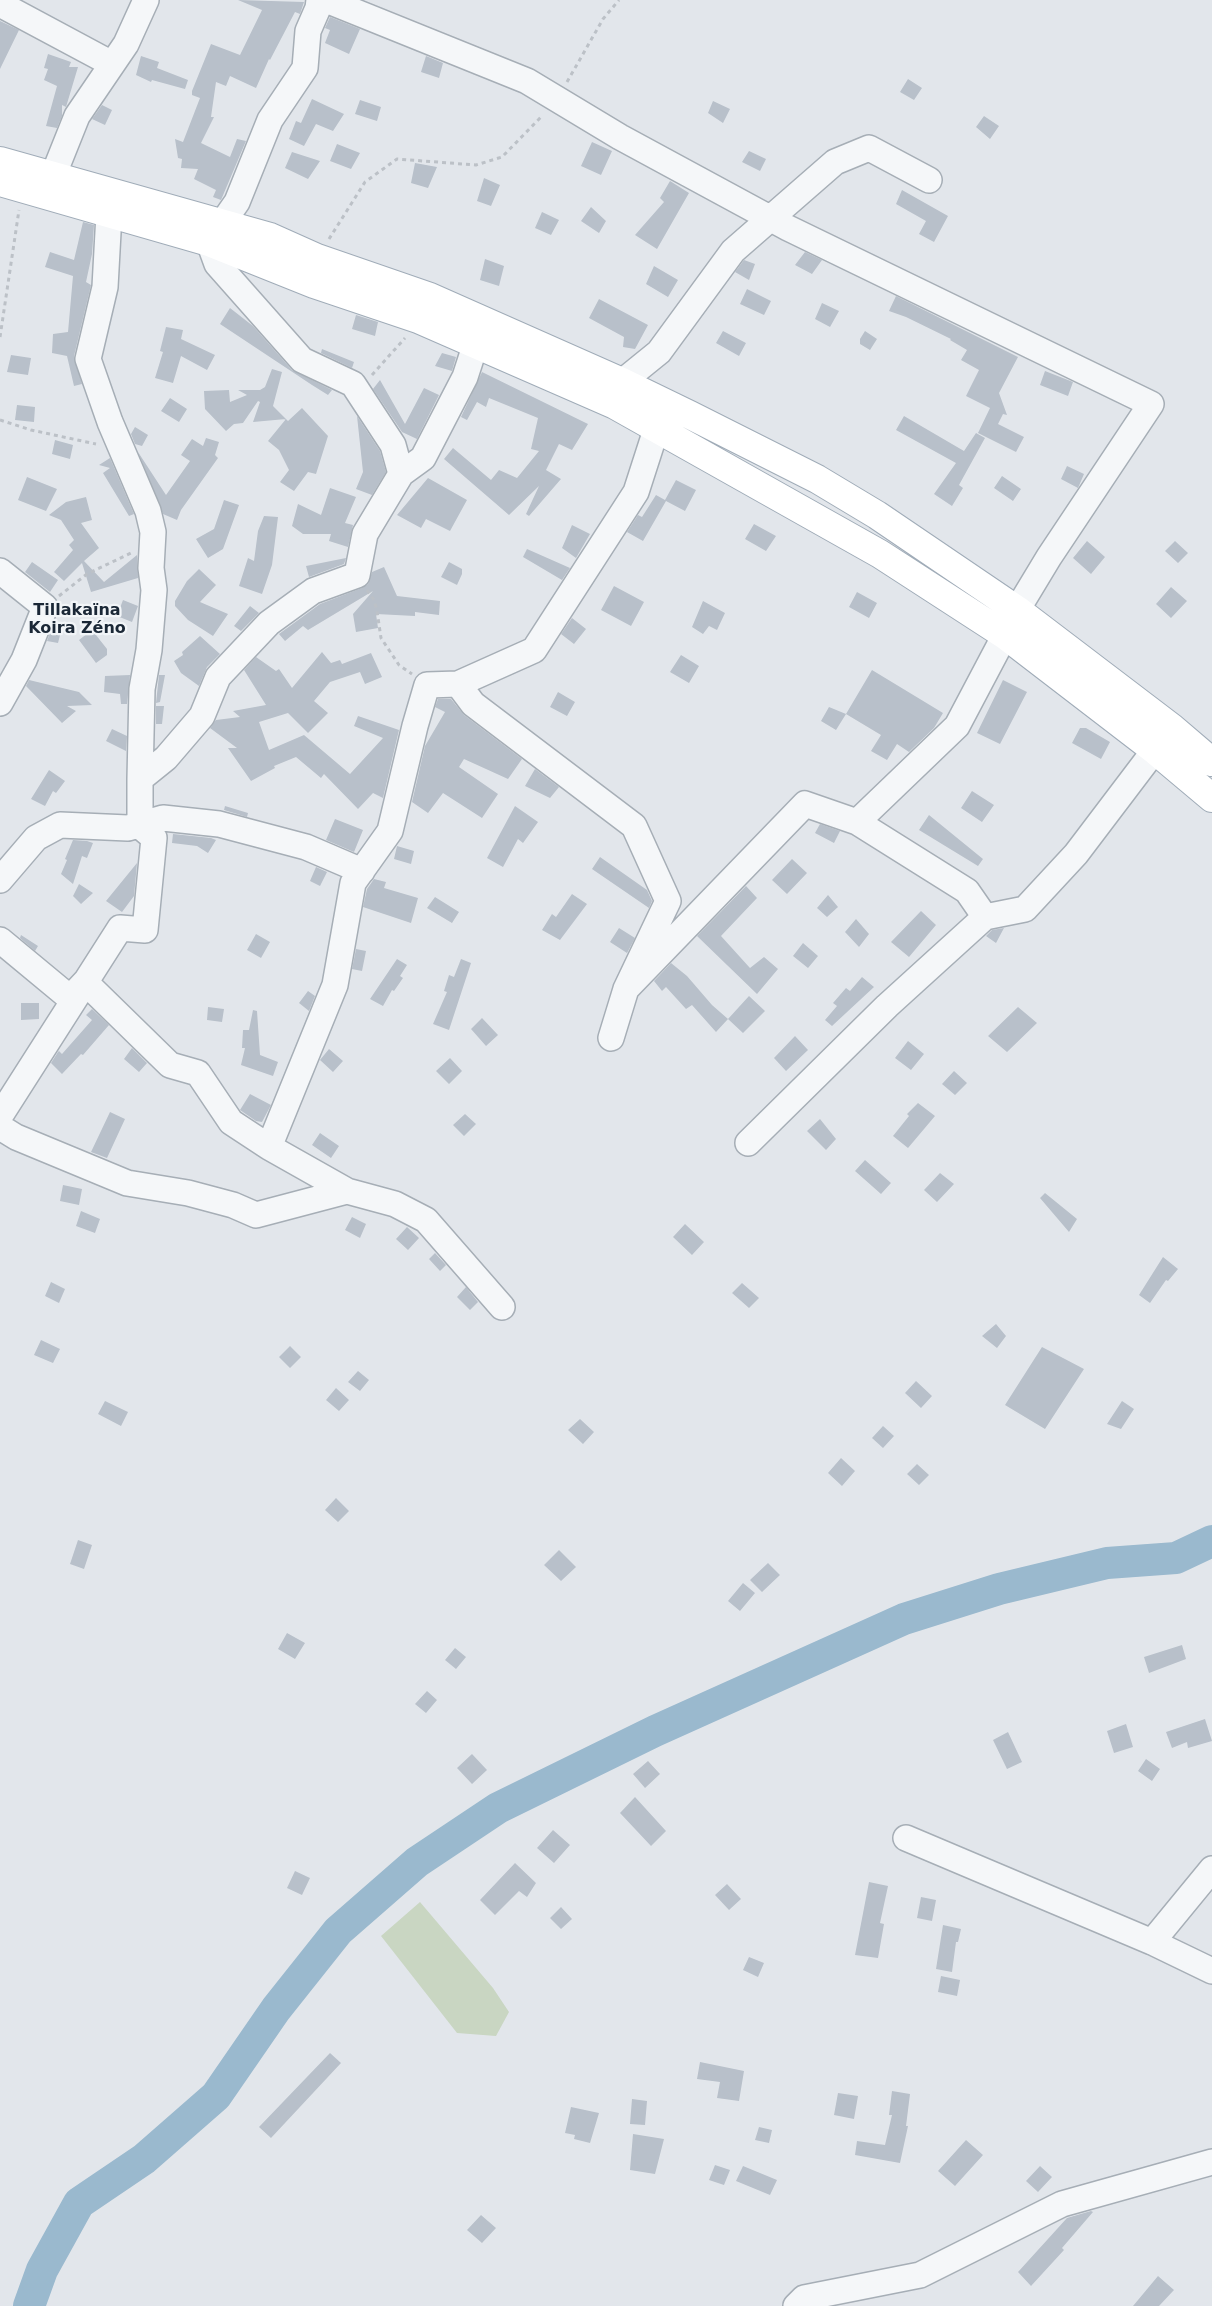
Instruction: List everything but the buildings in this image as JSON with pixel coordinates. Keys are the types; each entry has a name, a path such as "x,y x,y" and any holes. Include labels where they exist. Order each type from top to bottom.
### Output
{"main road":[{"path":"0,161 53,176 215,233 314,284 418,319 615,405 656,430 788,500 880,554 1005,635 1156,751 1212,798"},
{"path":"10,184 109,214 215,233 270,237 317,258 430,297 668,404 817,479 877,516 1017,610 1172,728 1212,762"}],"street":[{"path":"53,176 77,116 126,44 146,0"},
{"path":"319,0 318,8 308,31 305,68 270,120 237,202 215,233 217,264 302,360 353,384 393,446 401,474"},
{"path":"326,0 527,81 620,137 770,218 1151,404 1049,557 1017,610"},
{"path":"0,4 112,64"},
{"path":"622,382 658,352 732,251 835,162 869,148 929,180"},
{"path":"0,1116 120,928 145,930 154,838 140,826 140,779 142,689 149,650 154,590 151,568 153,532 148,511 123,452 88,359 105,287 109,214"},
{"path":"140,779 166,758 202,716 218,677 269,623 314,591 357,575 365,534 401,474 423,458 465,377 476,344"},
{"path":"269,1147 335,985 353,884 390,831 427,684 458,684 534,650 636,492 656,430 668,404"},
{"path":"0,571 45,607 24,660 0,703"},
{"path":"857,822 957,726 1005,635"},
{"path":"458,684 473,704 634,826 668,901 626,989 611,1038"},
{"path":"748,1143 887,1006 985,917 1025,909 1076,854 1172,728"},
{"path":"626,989 805,804 857,822 967,890 985,917"},
{"path":"0,880 36,838 60,825 128,828 163,818 219,824 306,847 362,871"},
{"path":"0,940 70,998 85,982"},
{"path":"85,982 97,996 170,1065 198,1073 231,1122 269,1147 347,1191 394,1204 426,1220 502,1307"},
{"path":"0,1127 16,1137 127,1183 188,1193 233,1206 256,1216 347,1191"},
{"path":"906,1838 1152,1942 1212,1971"},
{"path":"1152,1942 1212,1869"},
{"path":"796,2306 804,2298 920,2275 1062,2204 1212,2162"}],"path":[{"path":"317,258 365,182 397,159 476,165 502,157 558,100 603,20 619,0"},
{"path":"0,337 19,219 10,184"},
{"path":"358,391 403,340 418,319"},
{"path":"0,420 30,430 82,440 123,452"},
{"path":"45,607 87,574 127,557 153,532"},
{"path":"357,575 374,600 381,638 399,665 427,684"}],"green space":[{"path":"420,1902 493,1988 509,2012 496,2036 457,2033 381,1936"}],"waterway":[{"path":"29,2306 42,2270 79,2203 144,2159 216,2096 276,2009 338,1931 417,1862 498,1808 655,1731 904,1619 999,1589 1107,1563 1176,1558 1212,1541"}],"district":[{"name":"Tillakaïna Koira Zéno","path":"77,620"}]}
